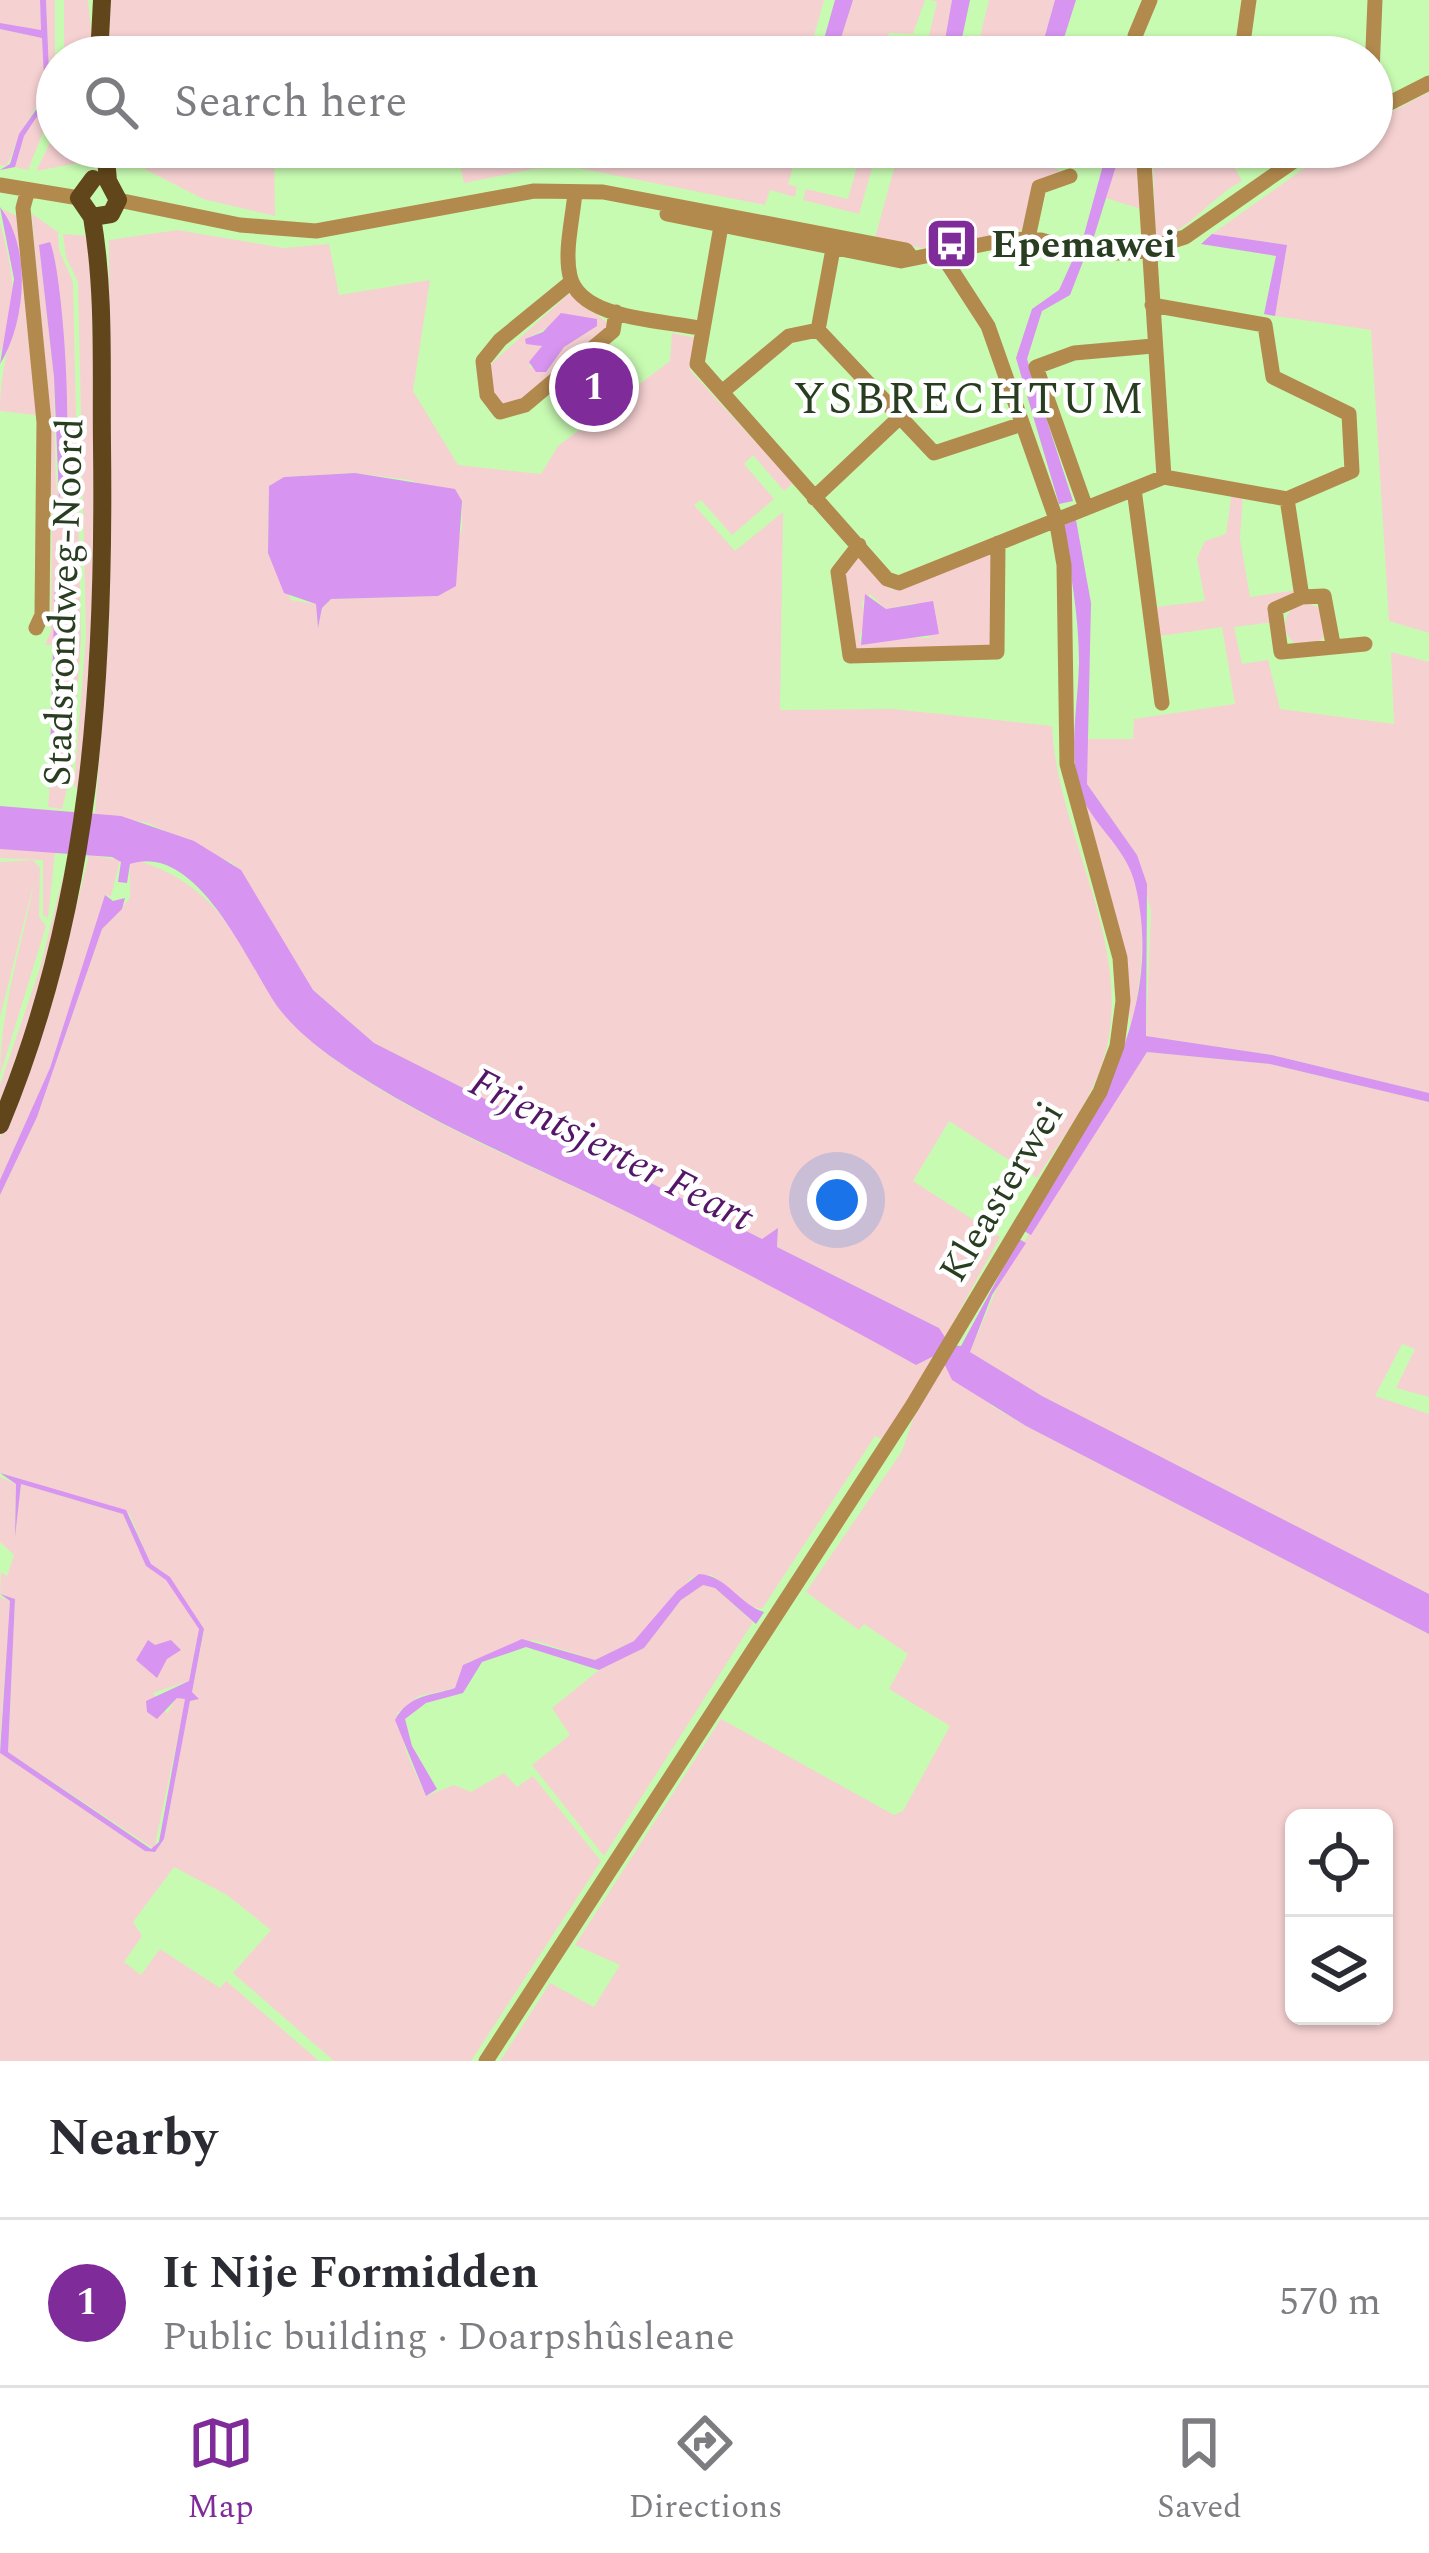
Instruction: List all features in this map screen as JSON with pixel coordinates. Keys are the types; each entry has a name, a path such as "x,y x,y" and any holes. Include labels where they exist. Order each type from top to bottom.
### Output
{"main road":[{"path":"92,0 96,36"},
{"path":"100,36 102,0"},
{"path":"98,168 105,211"},
{"path":"102,168 100,180 79,198 105,211"},
{"name":"Stadsrondweg-Noord","path":"0,1125 52,982 78,868 88,798 104,567 100,284 105,211"}],"street":[{"path":"1135,36 1150,0"},
{"path":"1243,36 1249,0"},
{"path":"1374,36 1375,0"},
{"path":"1393,101 1429,83"},
{"path":"1144,168 1164,477"},
{"path":"722,220 833,249 912,258 1028,238 1087,253 1150,251 1201,227 1284,168"},
{"path":"1028,238 1039,187 1070,176"},
{"path":"0,185 79,198"},
{"path":"27,193 23,208 44,422 42,615 36,628"},
{"path":"105,211 316,231 365,226 493,196 582,193 906,250 912,258"},
{"path":"582,193 571,282 500,340 483,361 487,395 500,412 525,405 613,331 616,311"},
{"path":"722,220 697,364 886,579 899,583 1164,477 1287,499 1352,471 1348,414 1273,376 1265,325 1152,305"},
{"path":"818,330 833,249"},
{"name":"Kleasterwei","path":"486,2061 938,1360 1100,1092 1121,1027 1120,958 1067,764 1064,565 1056,519 988,326 942,255"},
{"path":"571,282 592,304 703,329"},
{"path":"722,392 788,336 818,330"},
{"path":"818,330 934,454 1022,424"},
{"path":"1086,508 1036,367 1074,352 1154,346"},
{"path":"814,498 901,416"},
{"path":"1134,489 1162,703"},
{"path":"1287,499 1302,597"},
{"path":"859,545 840,562 838,572 849,663 998,652 998,543"},
{"path":"1333,644 1324,596 1302,597 1275,609 1281,652 1365,644"}],"shaded area":[{"path":"0,0 40,0 41,30 0,23"},
{"path":"40,0 46,0 47,36 0,29 0,23 41,30"},
{"path":"46,0 55,0 55,36 47,36"},
{"path":"64,0 88,0 92,36 64,36"},
{"path":"107,0 824,0 814,36 106,36"},
{"path":"835,0 853,0 842,36 825,36"},
{"path":"853,0 925,0 913,34 842,36"},
{"path":"930,0 952,0 946,36 929,36 937,2"},
{"path":"952,0 970,0 962,36 946,36"},
{"path":"989,0 1055,0 1045,36 980,36"},
{"path":"1055,0 1076,0 1065,36 1045,36"},
{"path":"0,29 36,37 36,107 6,166 0,165"},
{"path":"1429,92 1429,633 1389,621 1371,330 1275,316 1287,245 1212,234 1305,168 1393,168 1393,111"},
{"path":"36,110 15,167 0,170 10,164 19,134"},
{"path":"36,118 36,150 28,170 15,167 24,136"},
{"path":"143,168 274,168 275,216 203,199"},
{"path":"461,168 553,168 533,169 464,183"},
{"path":"578,168 793,168 788,184 797,187 795,197 770,190 765,205"},
{"path":"857,168 872,168 859,214 803,200 806,189 848,199"},
{"path":"894,168 1054,168 1070,175 1034,190 1025,229 926,249 875,238"},
{"path":"1102,168 1115,168 1091,246 1082,242"},
{"path":"1115,168 1138,168 1141,209 1106,198"},
{"path":"1153,168 1235,168 1242,181 1179,229 1156,240"},
{"path":"0,207 17,243 22,285 15,328 0,364 14,279"},
{"path":"3,209 19,217 36,415 0,411 19,291 14,240"},
{"path":"32,214 58,232 59,250 73,282 81,638 72,768 62,809 48,807 58,701 60,585 59,579 54,645 45,645 51,631 52,503","holes":["39,245 50,278 64,369 56,496 54,377"]},
{"path":"0,223 13,305 0,352"},
{"path":"177,230 284,248 329,244 339,295 430,280 413,391 458,465 541,474 558,446 670,361 672,333 696,338 690,370 793,483 784,491 753,455 744,464 774,499 732,535 701,500 694,505 735,551 783,512 780,710 893,709 1052,726 1067,811 1104,939 1111,1024 1095,1082 1037,1178 949,1121 913,1181 1000,1237 943,1341 939,1328 777,1247 778,1229 762,1239 374,1043 313,990 234,864 148,823 95,814 109,626 109,240","holes":["355,473 410,480 462,501 462,529 438,596 331,599 322,609 318,627 316,604 291,600 268,553 269,486 284,477"]},
{"path":"63,234 90,236 98,532 82,796 74,785 86,637 78,282 66,257"},
{"path":"1212,234 1287,245 1275,316 1264,314 1276,256 1201,244"},
{"path":"50,242 60,293 66,372 67,450 59,498 54,377 39,245"},
{"path":"1074,257 1084,259 1070,295 1042,311 1027,359 1073,501 1059,504 1016,358 1032,309 1059,290"},
{"path":"570,293 610,325 527,399 504,407 494,399 488,371","holes":["569,316 591,318 597,326 564,347 546,372 529,367 542,345 526,339"]},
{"path":"561,313 597,319 597,326 564,347 546,372 536,372 529,362 542,346 526,344 525,339 543,332"},
{"path":"355,473 455,489 462,501 456,586 438,596 331,599 322,608 318,628 316,604 284,593 268,553 269,486 284,477"},
{"path":"1232,492 1243,494 1240,539 1250,597 1298,590 1275,622 1234,627 1242,664 1268,660 1280,709 1394,724 1391,652 1429,662 1429,1093 1272,1055 1146,1036 1151,911 1137,855 1087,784 1086,739 1133,739 1134,719 1235,704 1222,627 1160,636 1156,607 1205,601 1197,558 1205,541 1226,534"},
{"path":"1076,520 1091,603 1087,784 1137,855 1147,884 1146,1036 1272,1055 1429,1093 1429,1102 1270,1064 1147,1052 1031,1235 1024,1231 1116,1067 1140,979 1142,932 1135,884 1123,857 1088,808 1077,781 1074,736 1079,646 1062,526"},
{"path":"994,550 992,646 861,654 850,648 843,572 858,555 891,590","holes":["870,594 886,609 915,603 930,638 894,637 862,645 859,637 866,622 862,602"]},
{"path":"55,580 58,701 49,790"},
{"path":"865,594 886,609 933,601 939,634 861,645"},
{"path":"1306,604 1321,610 1327,625 1321,640 1306,646 1291,640 1285,625 1291,610"},
{"path":"1083,798 1124,852 1135,879 1142,921 1141,966 1131,1030 1127,990"},
{"path":"0,806 121,816 194,841 241,870 313,990 374,1043 762,1239 778,1228 777,1247 939,1328 950,1345 961,1346 1019,1239 1026,1243 992,1295 970,1352 1042,1396 1429,1594 1429,1634 1026,1426 952,1380 943,1361 934,1356 916,1365 651,1224 407,1104 330,1056 295,1026 277,1006 218,911 178,871 155,862 130,864 127,883 118,882 121,862 112,857 0,849"},
{"path":"0,849 55,851 48,918 43,915 43,860 0,858"},
{"path":"89,855 120,860 111,896 106,895 50,1068 0,1180 0,1138 61,968"},
{"path":"33,860 40,868 39,917 46,926 0,1075 8,1002 34,882 0,1017 0,862"},
{"path":"139,861 176,877 204,897 302,1031 368,1082 447,1126 718,1258 916,1365 934,1356 886,1441 875,1436 762,1609 748,1606 712,1575 692,1577 634,1641 595,1660 533,1640 468,1662 455,1688 419,1696 397,1713 406,1752 426,1796 454,1785 471,1792 504,1773 517,1787 533,1776 601,1861 471,2061 334,2061 233,1973 271,1930 227,1895 174,1867 133,1922 142,1936 124,1962 141,1975 160,1949 220,1988 226,1981 319,2061 0,2061 0,1753 145,1851 155,1852 164,1839 190,1700 197,1701 192,1692 204,1632 165,1573 151,1565 129,1513 0,1473 0,1195 37,1117 102,929 130,898 130,864"},
{"path":"65,869 71,869 59,931 0,1106 0,1085 40,968"},
{"path":"105,895 113,901 125,898 122,909 102,929 37,1117 0,1195 0,1180 50,1068"},
{"path":"1147,1052 1270,1064 1429,1102 1429,1397 1396,1388 1415,1349 1402,1344 1375,1396 1429,1414 1429,1594 1042,1396 970,1352 1003,1274"},
{"path":"943,1361 992,1406 1026,1426 1429,1634 1429,2061 500,2061 550,1983 594,2007 620,1965 575,1945 721,1719 894,1815 903,1811 950,1726 889,1689 908,1654 864,1624 859,1630 806,1592 902,1451 918,1405"},
{"path":"0,1473 126,1510 151,1564 170,1577 204,1629 192,1692 199,1699 190,1701 164,1839 155,1852 145,1851 0,1753 10,1601 0,1594 15,1599 8,1752 151,1849 159,1842 185,1699 177,1698 157,1719 147,1712 146,1701 189,1681 199,1629 166,1580 146,1566 123,1514 21,1484 15,1537 16,1484"},
{"path":"0,1477 16,1484 15,1537 21,1484 123,1514 146,1566 167,1580 199,1629 189,1681 153,1693 167,1714 176,1698 185,1697 154,1849 8,1752 15,1599 0,1594 1,1572 7,1576 14,1555 0,1542"},
{"path":"699,1574 717,1579 764,1612 756,1624 715,1588 703,1585 681,1600 644,1648 599,1670 526,1647 482,1662 463,1693 426,1703 405,1719 412,1746 437,1789 426,1796 395,1720 407,1705 455,1688 463,1665 522,1639 595,1660 634,1641 677,1591"},
{"path":"703,1585 715,1588 753,1622 604,1856 532,1765 570,1735 552,1708 599,1670 644,1648 681,1600"},
{"path":"0,1597 10,1601 0,1743"},
{"path":"148,1640 155,1645 171,1640 181,1650 167,1659 157,1678 136,1660"}],"place":[{"name":"Epemawei","path":"952,243"},
{"name":"It Nije Formidden","path":"594,387"}],"district":[{"name":"YSBRECHTUM","path":"970,397"}],"water label":[{"name":"Frjentsjerter Feart","path":"612,1148"}]}
